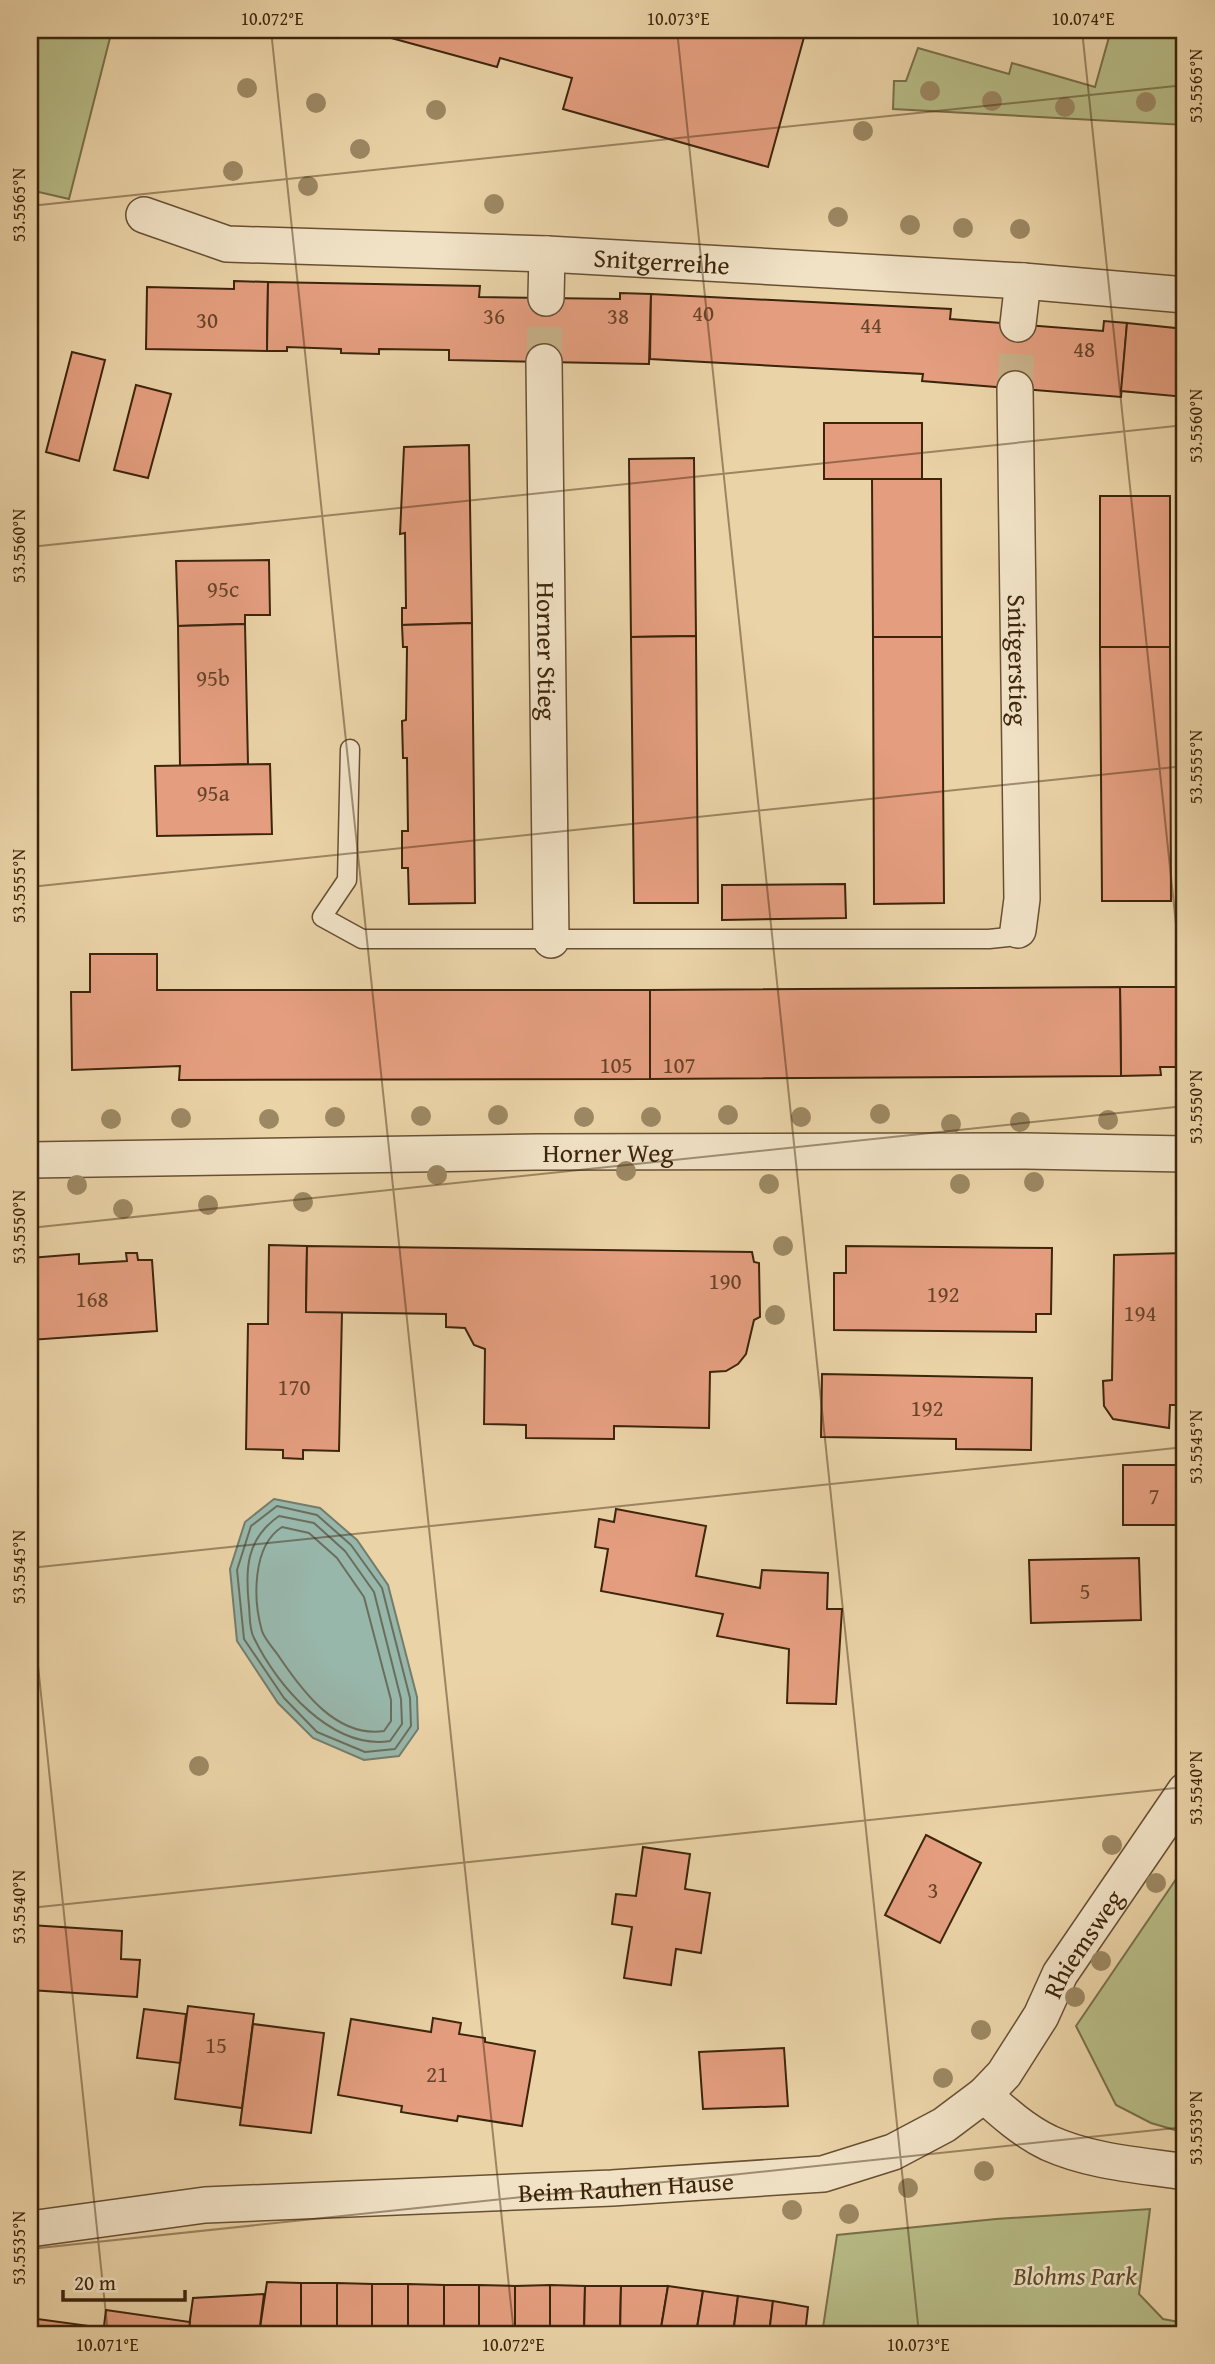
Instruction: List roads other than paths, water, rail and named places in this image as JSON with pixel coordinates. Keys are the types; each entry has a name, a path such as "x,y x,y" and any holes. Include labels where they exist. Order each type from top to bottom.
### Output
{"street":[{"name":"Snitgerreihe","path":"144,215 227,244 547,254 1023,281 1185,295"},
{"path":"546,298 547,254"},
{"path":"1018,324 1023,281"},
{"name":"Horner Stieg","path":"544,362 551,940"},
{"name":"Snitgerstieg","path":"1015,389 1022,899 1018,930"},
{"name":"Horner Weg","path":"30,1160 646,1151 1185,1154"},
{"name":"Rhiemsweg","path":"984,2095 1004,2074 1041,2016 1060,1974 1185,1791"},
{"path":"984,2095 1013,2121 1049,2143 1102,2159 1185,2172"},
{"name":"Beim Rauhen Hause","path":"30,2229 205,2204 612,2188 823,2174 893,2152 944,2125 984,2095"}],"lane":[{"path":"350,749 347,880 322,917 362,939 989,939 1008,937 1018,930"}],"water":[{"path":"274,1499 320,1508 357,1540 388,1585 417,1697 418,1729 399,1756 364,1760 313,1738 278,1703 237,1641 230,1569 245,1522"}],"tunnel":[{"path":"544,362 546,298"},
{"path":"1015,389 1018,324"}],"park label":[{"name":"Blohms Park","path":"1075,2275"}]}
